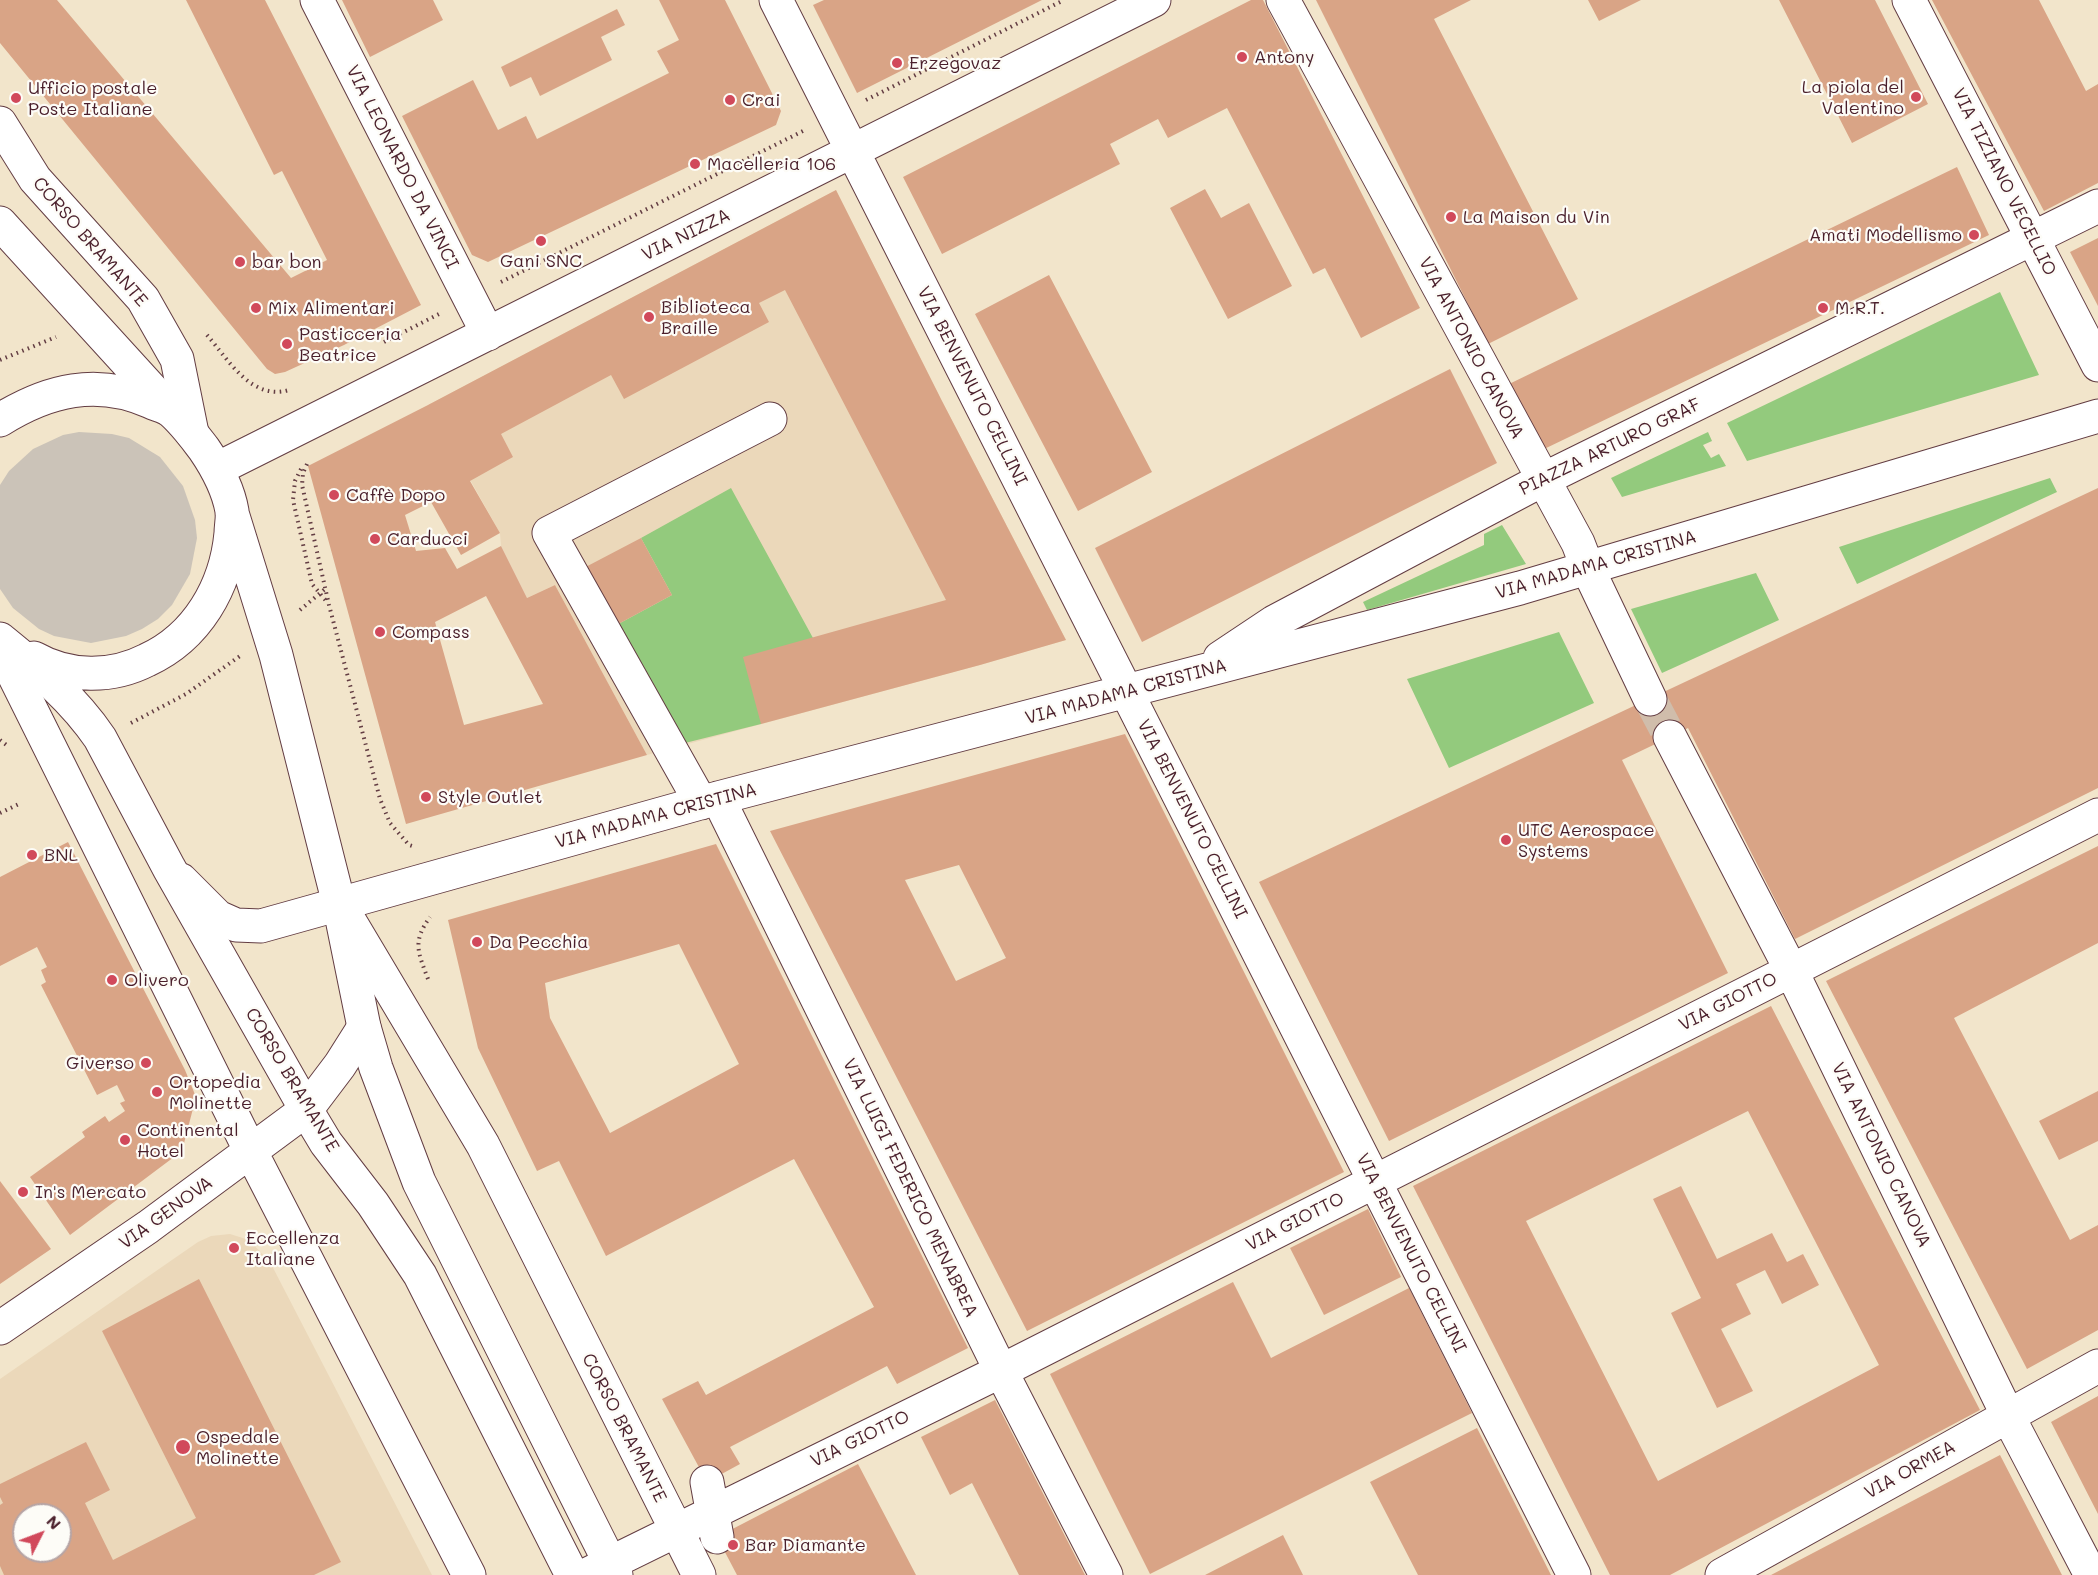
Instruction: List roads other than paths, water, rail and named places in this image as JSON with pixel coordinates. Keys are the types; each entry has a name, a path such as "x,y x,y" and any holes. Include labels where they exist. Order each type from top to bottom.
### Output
{"street":[{"name":"VIA LEONARDO DA VINCI","path":"317,0 488,334"},
{"name":"VIA BENVENUTO CELLINI","path":"776,0 1574,1575"},
{"name":"VIA NIZZA","path":"216,469 1154,0"},
{"name":"VIA ANTONIO CANOVA","path":"1282,0 1578,543 1588,569 1650,699"},
{"name":"VIA TIZIANO VECELLIO","path":"1910,0 2098,365"},
{"name":"CORSO BRAMANTE","path":"0,123 35,179 143,299 177,359 181,422 216,469 226,489 270,633 339,904 364,1027 376,1068 419,1182 604,1571"},
{"name":"PIAZZA ARTURO GRAF","path":"1197,672 1274,622 1542,480 2098,206"},
{"path":"0,223 181,422"},
{"path":"0,420 40,399 89,389 115,389 140,397 181,422"},
{"name":"VIA MADAMA CRISTINA","path":"169,868 218,917 236,925 261,926 709,801 1588,569 2098,416"},
{"name":"VIA LUIGI FEDERICO MENABREA","path":"770,419 549,533 709,801 993,1383 1106,1575"},
{"path":"0,638 40,662 70,671 94,674 120,672 159,655 202,616 211,601 229,553 232,513"},
{"name":"CORSO BRAMANTE","path":"0,638 58,687 87,717 100,738 169,868 306,1110 326,1143 374,1204 420,1275 572,1575"},
{"path":"0,647 251,1152 469,1575"},
{"name":"VIA ANTONIO CANOVA","path":"1670,737 1791,970 2008,1416 2091,1575"},
{"name":"VIA GIOTTO","path":"604,1571 712,1510 993,1383 1375,1182 2098,815"},
{"name":"CORSO BRAMANTE","path":"339,904 483,1145 699,1575"},
{"name":"VIA GENOVA","path":"0,1328 148,1227 306,1110 340,1065 364,1027"},
{"path":"968,1348 993,1383"},
{"name":"VIA ORMEA","path":"1722,1575 2098,1366"}],"tunnel":[{"path":"1650,699 1670,737"}],"place":[{"name":"Antony","path":"1242,57"},
{"name":"Erzegovaz","path":"897,63"},
{"name":"La piola del Valentino","path":"1916,97"},
{"name":"Ufficio postale Poste Italiane","path":"16,98"},
{"name":"Crai","path":"730,100"},
{"name":"Macelleria 106","path":"695,164"},
{"name":"La Maison du Vin","path":"1451,217"},
{"name":"Amati Modellismo","path":"1974,235"},
{"name":"Gani SNC","path":"541,241"},
{"name":"bar bon","path":"240,262"},
{"name":"Mix Alimentari","path":"256,308"},
{"name":"M.R.T.","path":"1823,308"},
{"name":"Biblioteca Braille","path":"649,317"},
{"name":"Pasticceria Beatrice","path":"287,344"},
{"name":"Caffè Dopo","path":"334,495"},
{"name":"Carducci","path":"375,539"},
{"name":"Compass","path":"380,632"},
{"name":"Style Outlet","path":"426,797"},
{"name":"UTC Aerospace Systems","path":"1506,840"},
{"name":"BNL","path":"32,855"},
{"name":"Da Pecchia","path":"477,942"},
{"name":"Olivero","path":"112,980"},
{"name":"Giverso","path":"146,1063"},
{"name":"Ortopedia Molinette","path":"157,1092"},
{"name":"Continental Hotel","path":"125,1140"},
{"name":"In's Mercato","path":"23,1192"},
{"name":"Eccellenza Italiane","path":"234,1248"},
{"name":"Ospedale Molinette","path":"183,1447"},
{"name":"Bar Diamante","path":"733,1545"}]}
